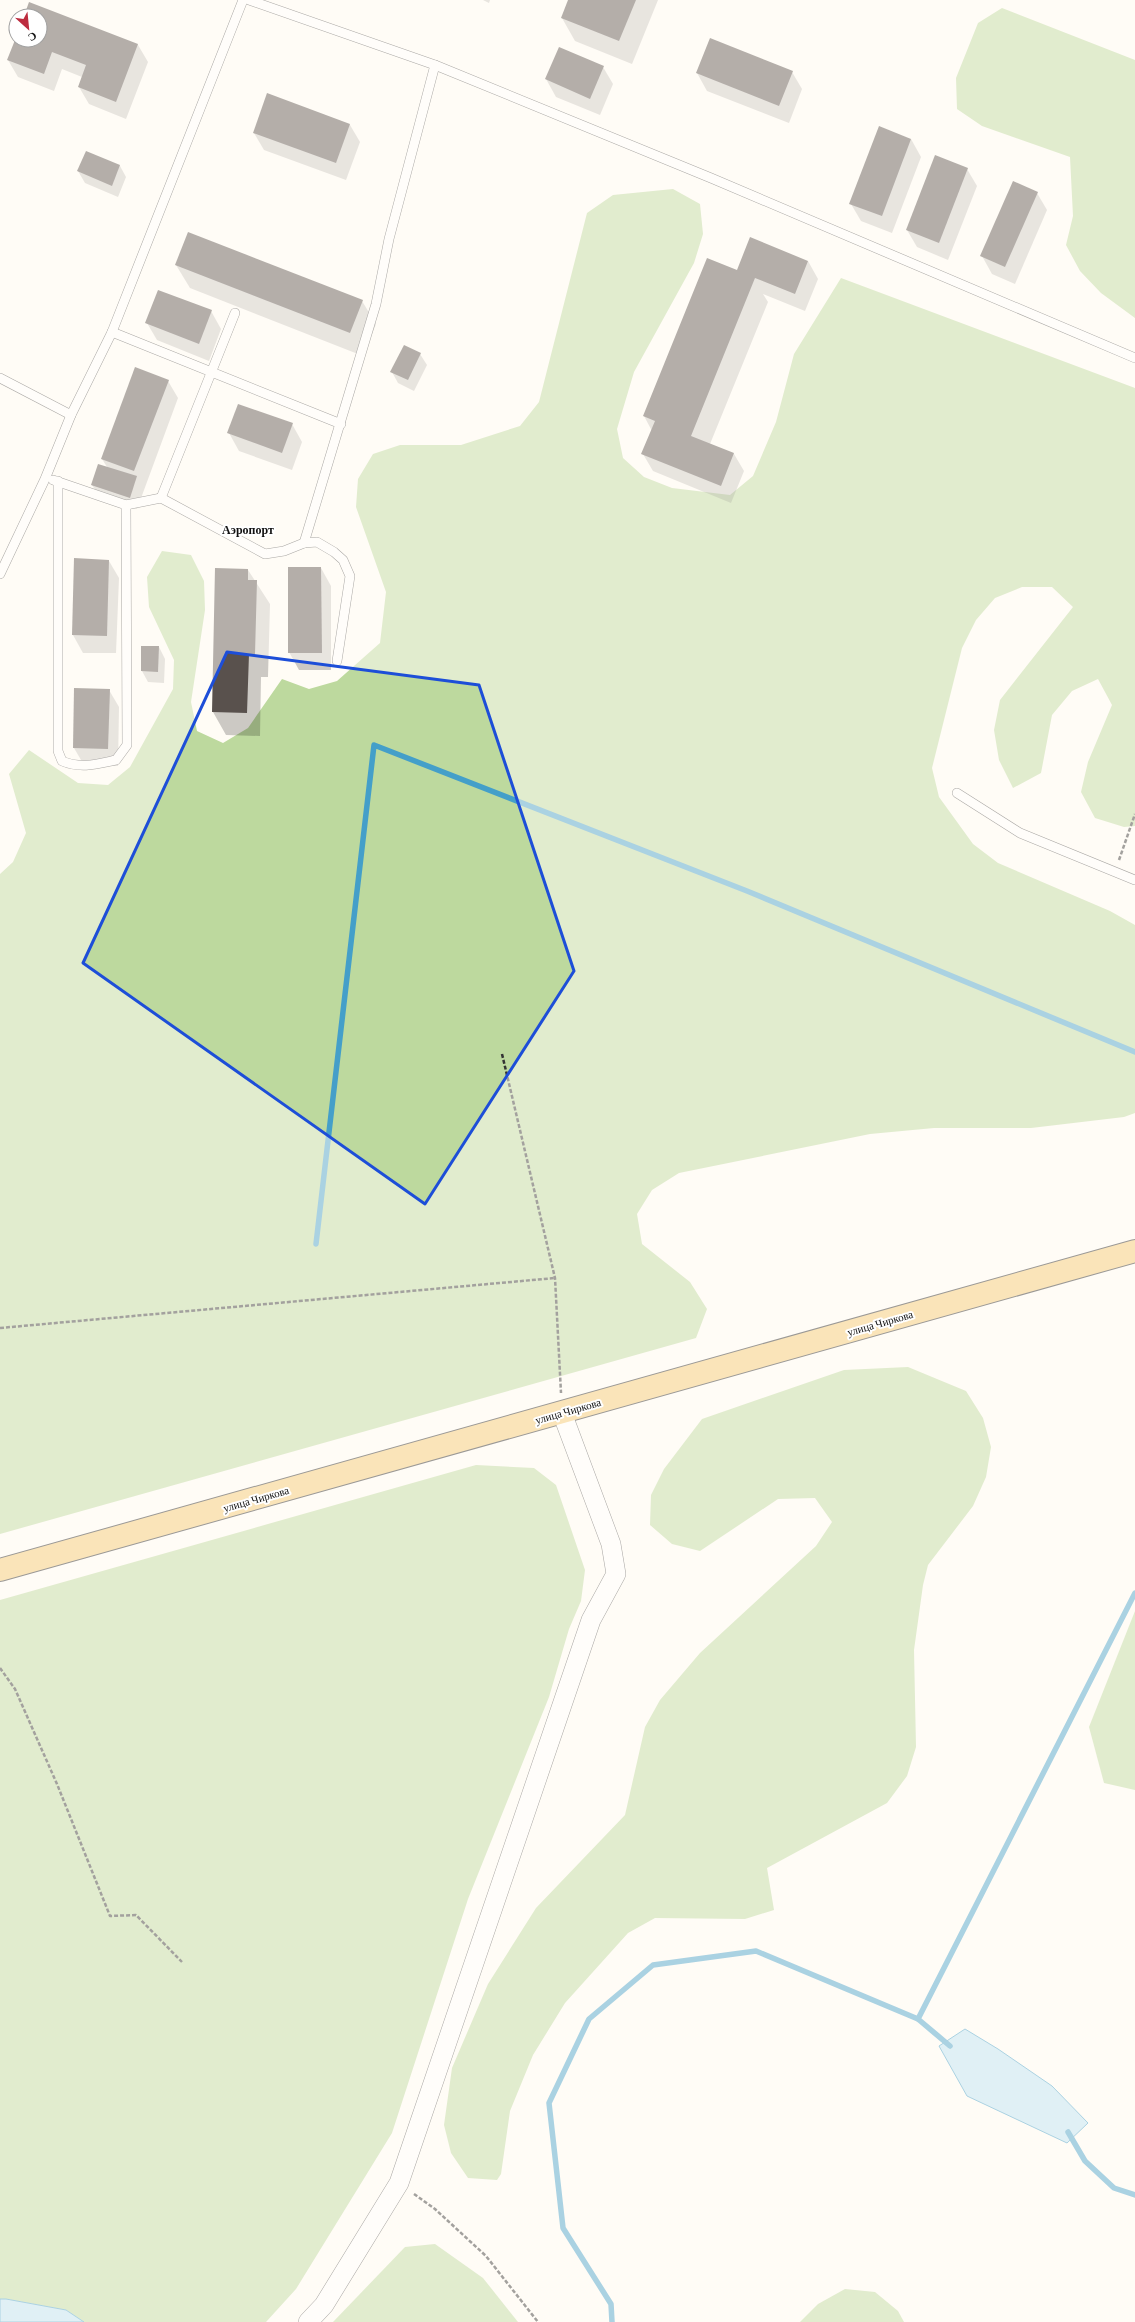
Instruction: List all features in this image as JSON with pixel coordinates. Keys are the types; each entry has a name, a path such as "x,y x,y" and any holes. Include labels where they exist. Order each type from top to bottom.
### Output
{"main road":[{"name":"улица Чиркова","path":"0,1570 1135,1251"}],"street":[{"path":"308,2322 324,2305 398,2183 591,1620 616,1574 611,1544 562,1413"}],"lane":[{"path":"0,574 45,479 71,415 112,332 243,0"},
{"path":"249,0 435,65 711,178 1135,358"},
{"path":"304,543 376,304 389,239 435,65"},
{"path":"161,498 235,313"},
{"path":"112,332 341,424"},
{"path":"0,378 71,415"},
{"path":"45,479 58,481 126,505 161,498 265,554 284,551 304,543 317,542 334,552 343,560 350,576 337,662"},
{"path":"58,481 58,751 62,761 74,766 91,766 116,760 127,745 126,505"},
{"path":"957,793 1020,833 1135,880"}],"path":[{"path":"1115,872 1135,814"},
{"path":"502,1054 555,1278 562,1413"},
{"path":"0,1328 555,1278"},
{"path":"0,1668 14,1689 58,1784 110,1916 136,1915 182,1962"},
{"path":"398,2183 435,2209 486,2256 538,2322"}],"highlighted area":[{"path":"227,652 479,685 574,971 425,1204 83,963"}],"green space":[{"path":"1002,8 1135,60 1135,318 1101,293 1080,271 1066,245 1073,216 1070,157 982,126 957,109 956,78 978,23"},
{"path":"673,189 700,204 703,234 694,263 634,372 617,429 623,458 644,477 672,488 730,495 753,476 776,422 794,354 841,278 1135,388 1135,826 1124,827 1095,818 1081,792 1088,762 1112,705 1098,679 1072,691 1052,715 1041,773 1013,788 999,760 994,730 1000,700 1073,607 1052,587 1022,587 995,598 976,620 962,648 932,768 939,797 973,844 998,863 1110,911 1135,925 1135,1113 1124,1117 1031,1128 934,1128 870,1134 679,1173 652,1190 637,1214 642,1244 690,1282 707,1309 696,1338 0,1534 0,874 13,862 26,833 9,774 29,750 78,783 108,785 130,767 173,689 174,660 149,607 147,577 162,551 191,555 204,581 205,610 191,702 197,731 223,743 248,728 282,679 309,689 337,681 380,643 386,592 356,507 358,479 373,454 400,445 461,445 520,426 539,402 587,213 613,195"},
{"path":"908,1367 966,1391 983,1418 991,1447 986,1477 973,1506 928,1565 923,1585 914,1650 916,1747 907,1776 887,1803 767,1868 774,1910 745,1919 655,1918 628,1933 565,2003 533,2055 510,2111 501,2174 497,2180 468,2178 451,2153 444,2125 452,2068 488,1984 536,1908 625,1815 645,1727 660,1700 700,1653 816,1546 832,1522 815,1498 778,1499 700,1551 672,1544 650,1525 651,1495 664,1469 702,1419 844,1370"},
{"path":"476,1465 534,1468 556,1485 585,1570 581,1601 569,1629 549,1697 468,1899 392,2133 296,2289 266,2322 84,2322 66,2310 0,2299 0,1600"},
{"path":"1135,1611 1135,1790 1104,1783 1089,1727"},
{"path":"435,2244 483,2278 518,2322 333,2322 405,2247"},
{"path":"845,2289 875,2292 898,2311 904,2322 800,2322 818,2304"}],"water":[{"path":"965,2029 998,2049 1052,2086 1088,2123 1067,2143 967,2096 939,2046"},
{"path":"0,2299 66,2310 84,2322 0,2322"}],"building":[{"path":"568,0 636,0 619,41 561,18"},
{"path":"29,2 45,8 27,8"},
{"path":"48,9 138,44 116,102 78,87 86,65 52,52 44,74 7,60 12,48 48,48"},
{"path":"710,38 793,71 779,106 696,73"},
{"path":"559,47 604,66 590,99 545,79"},
{"path":"267,93 350,124 336,163 253,133"},
{"path":"879,126 911,139 882,216 849,204"},
{"path":"86,151 120,165 112,186 77,171"},
{"path":"935,155 968,168 939,243 906,230"},
{"path":"1013,181 1038,192 1005,267 980,256"},
{"path":"188,232 363,300 350,333 175,265"},
{"path":"750,237 808,261 795,294 755,278 691,436 734,453 721,486 641,454 655,421 643,416 707,258 737,270"},
{"path":"158,290 212,310 199,344 145,323"},
{"path":"404,345 421,353 408,380 390,372"},
{"path":"135,367 169,380 134,471 101,459"},
{"path":"238,404 293,423 282,453 227,433"},
{"path":"98,464 137,476 130,498 91,485"},
{"path":"74,558 109,560 107,636 72,635"},
{"path":"288,567 321,567 322,653 288,653"},
{"path":"215,568 248,569 248,580 257,580 255,654 249,654 247,713 212,712"},
{"path":"141,646 159,646 158,672 141,671"},
{"path":"74,688 110,689 108,749 73,748"}],"waterway":[{"path":"316,1244 374,745 747,891 1135,1052"},
{"path":"950,2046 918,2019 1135,1593"},
{"path":"612,2322 611,2304 563,2228 549,2103 589,2019 653,1965 756,1951 918,2019"},
{"path":"1068,2132 1085,2161 1114,2188 1135,2195"}],"district":[{"name":"Аэропорт","path":"248,530"}]}
